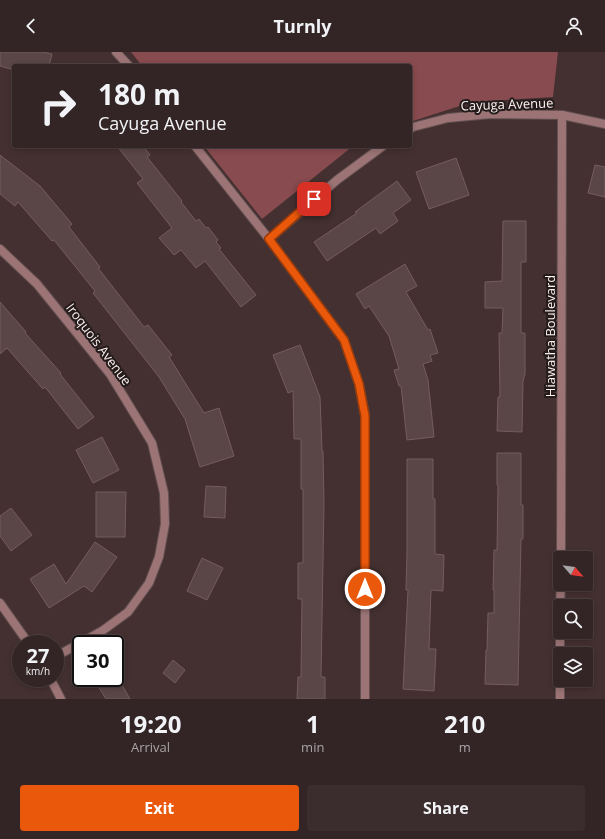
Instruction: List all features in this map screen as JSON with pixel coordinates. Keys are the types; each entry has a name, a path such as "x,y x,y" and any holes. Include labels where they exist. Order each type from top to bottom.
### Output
{"street":[{"path":"116,52 127,64"},
{"name":"Cayuga Avenue","path":"412,128 448,118 491,114 562,115 605,124"},
{"name":"Hiawatha Boulevard","path":"561,551 562,115"},
{"path":"197,148 269,239 344,340 359,384 365,416 365,699"},
{"path":"269,239 337,180 380,148"},
{"name":"Iroquois Avenue","path":"0,249 37,284 110,374 152,443 164,493 165,524 159,557 149,583 128,612 102,631 64,652"},
{"path":"0,603 23,635"},
{"path":"55,687 61,699"},
{"path":"560,687 560,699"}],"shaded area":[{"path":"131,52 558,52 553,97 472,102 412,121 412,64 140,64"},
{"path":"206,148 351,148 262,219"}],"building":[{"path":"0,52 43,52 52,54 50,64 12,64 12,69 0,66"},
{"path":"119,148 145,148 150,155 147,157 182,201 181,202 196,221 199,219 206,228 208,227 218,240 216,242 221,248 219,249 256,295 241,307 205,261 196,268 181,250 174,255 159,238 172,228 137,183 143,179"},
{"path":"0,155 40,186 72,224 69,227 100,267 98,268 144,327 148,325 172,355 169,357 204,413 219,408 234,456 200,467 185,419 159,377 93,293 95,291 54,240 52,241 18,202 15,206 0,194"},
{"path":"456,158 469,195 429,209 416,172"},
{"path":"595,165 605,167 605,197 588,193"},
{"path":"397,181 411,200 393,213 398,221 380,234 376,228 327,261 314,242 357,213 355,212"},
{"path":"503,221 526,221 526,262 521,262 521,333 525,333 525,374 523,381 522,432 497,431 498,397 500,397 499,333 502,333 503,308 485,308 485,282 502,281"},
{"path":"405,264 417,286 406,292 428,330 430,329 438,353 430,355 432,361 423,364 428,380 434,437 407,440 401,386 399,386 394,370 399,369 389,336 369,306 365,309 356,294"},
{"path":"0,302 26,332 25,333 61,373 60,374 94,417 78,429 45,387 43,389 7,348 0,354"},
{"path":"300,345 320,397 324,503 321,677 325,677 325,699 297,699 298,677 301,677 302,599 298,599 298,563 303,563 301,439 294,439 293,391 288,393 273,355"},
{"path":"102,437 119,470 93,483 76,450"},
{"path":"497,453 521,453 521,505 523,505 523,539 521,539 518,685 485,684 488,613 494,613 494,550 497,550"},
{"path":"407,459 433,459 435,554 444,555 443,591 431,590 429,649 436,649 434,691 403,689 408,590 406,590"},
{"path":"206,486 226,487 225,518 204,517"},
{"path":"96,492 126,492 125,537 96,537"},
{"path":"11,508 32,535 11,551 0,536 0,516"},
{"path":"95,542 117,557 92,592 84,586 49,608 30,579 54,564 66,584"},
{"path":"202,558 223,568 207,600 187,591"},
{"path":"173,660 185,670 175,683 163,673"},
{"path":"99,687 123,687 130,699 106,699"}],"route":[{"path":"314,199 269,239 344,340 359,384 365,416 365,589"}]}
